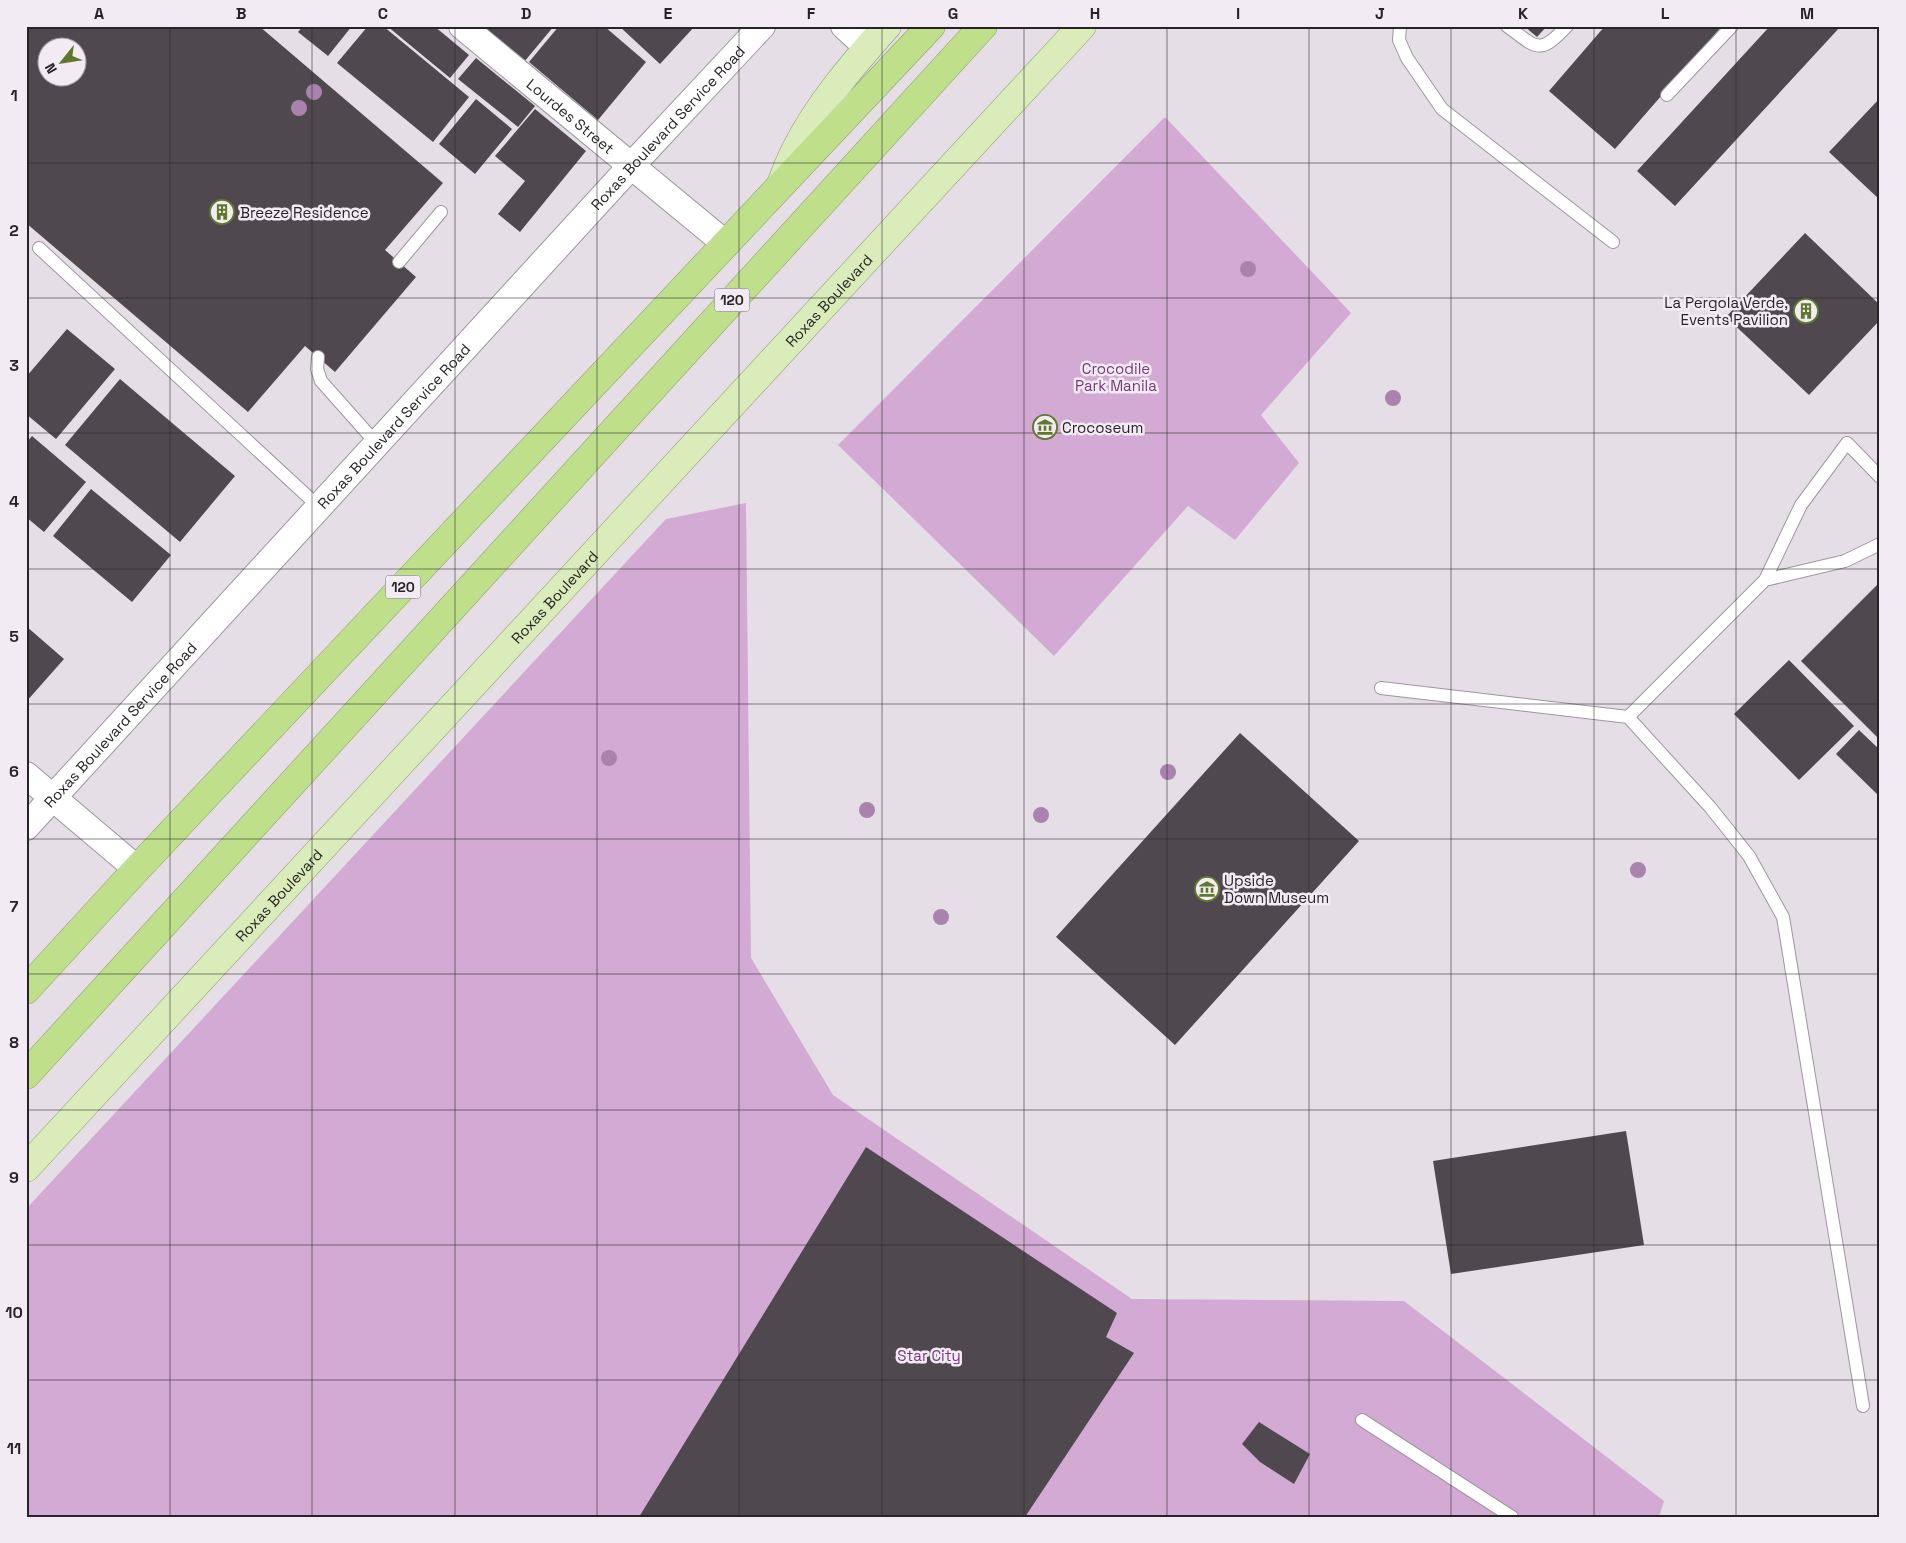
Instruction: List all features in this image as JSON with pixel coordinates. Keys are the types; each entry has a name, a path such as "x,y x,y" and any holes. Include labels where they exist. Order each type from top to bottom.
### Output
{"highway":[{"name":"120","path":"26,990 931,26"},
{"name":"120","path":"26,1075 982,26"}],"main road":[{"path":"781,184 795,150 813,119 887,26"},
{"name":"Roxas Boulevard","path":"26,1168 1082,26"}],"street":[{"name":"Lourdes Street","path":"462,26 726,244"},
{"name":"Roxas Boulevard Service Road","path":"26,827 632,165 762,26"},
{"path":"844,26 868,48"},
{"path":"26,776 137,870"}],"lane":[{"path":"1400,26 1399,40 1407,58 1442,109 1613,242"},
{"path":"1507,26 1532,44 1541,46 1552,42 1567,26"},
{"path":"1666,95 1732,26"},
{"path":"399,262 441,212"},
{"path":"38,248 319,507"},
{"path":"318,357 317,368 321,381 378,444"},
{"path":"1628,717 1765,580 1801,506 1847,443 1880,477"},
{"path":"1765,580 1845,561 1880,544"},
{"path":"1381,688 1628,717 1710,808 1749,856 1783,918 1863,1406"},
{"path":"1362,1420 1512,1517"}],"green space":[{"name":"Crocodile Park Manila","path":"1165,117 1351,313 1261,415 1299,463 1235,540 1188,506 1054,656 838,445"},
{"name":"Star City","path":"746,503 751,958 833,1095 1132,1299 1404,1301 1664,1501 1659,1517 26,1517 26,1209 666,519"}],"building":[{"name":"Breeze Residence","path":"27,26 259,26 443,183 385,250 416,277 335,372 305,346 248,412 26,223"},
{"path":"303,26 352,26 328,56 298,32"},
{"path":"368,26 383,26 469,97 433,142 337,63"},
{"path":"387,26 434,26 469,55 450,78"},
{"path":"481,26 554,26 524,62"},
{"path":"559,26 604,26 646,62 598,120 529,62"},
{"path":"619,26 695,26 660,64"},
{"path":"1524,26 1547,26 1537,37"},
{"path":"1605,26 1722,26 1615,149 1549,91"},
{"path":"1770,26 1841,26 1675,206 1637,171"},
{"path":"476,58 535,106 518,127 458,79"},
{"path":"1880,98 1880,200 1829,152"},
{"path":"476,99 512,129 475,174 439,144"},
{"path":"535,109 586,151 520,232 498,214 525,181 495,156"},
{"name":"La Pergola Verde, Events Pavilion","path":"1805,233 1880,305 1880,320 1809,395 1726,317"},
{"path":"67,329 115,369 56,439 26,414 26,377"},
{"path":"120,379 235,476 180,542 65,445"},
{"path":"32,436 86,482 44,532 26,517 26,443"},
{"path":"91,489 171,555 132,602 53,536"},
{"path":"1880,582 1880,740 1801,661"},
{"path":"26,626 64,659 26,702"},
{"path":"1789,660 1854,726 1799,780 1734,714"},
{"path":"1859,730 1880,750 1880,797 1836,754"},
{"name":"Upside Down Museum","path":"1240,733 1359,841 1175,1045 1056,937"},
{"path":"1626,1131 1644,1245 1451,1274 1433,1161"},
{"path":"866,1147 1117,1313 1106,1337 1134,1353 1025,1517 639,1517"},
{"path":"1259,1422 1310,1454 1294,1484 1260,1462 1242,1444"}],"place":[{"name":"Breeze Residence","path":"222,212"},
{"name":"La Pergola Verde, Events Pavilion","path":"1806,311"},
{"name":"Crocoseum","path":"1045,427"},
{"name":"Upside Down Museum","path":"1207,889"}]}
